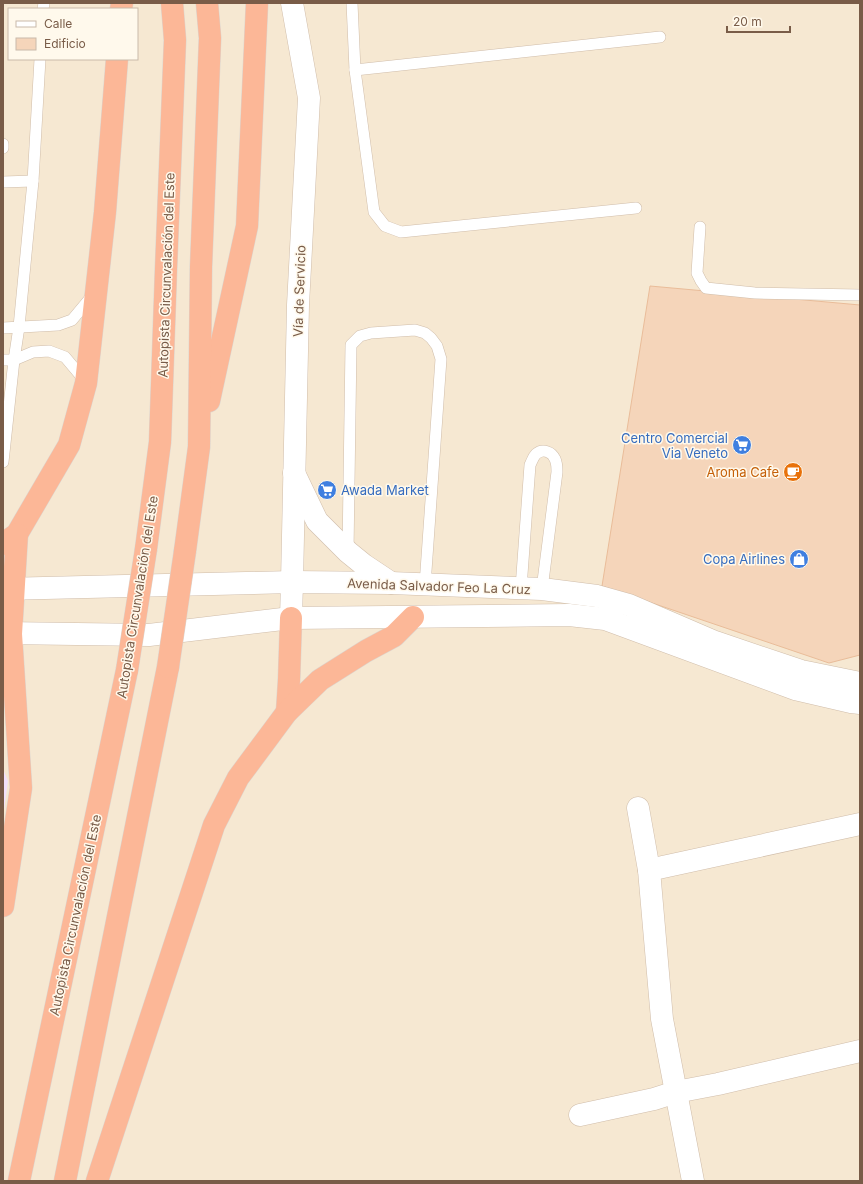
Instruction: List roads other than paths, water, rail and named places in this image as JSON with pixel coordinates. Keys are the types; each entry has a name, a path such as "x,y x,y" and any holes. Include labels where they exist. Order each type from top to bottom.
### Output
{"highway":[{"name":"Autopista Circunvalación del Este","path":"19,1181 127,670 146,549 160,442 175,40 172,3"},
{"path":"199,447 201,267 210,38 207,3"},
{"path":"65,1181 168,667 186,551 199,447 247,226 257,3"},
{"path":"3,906 21,788 18,737 7,633 10,539 69,445 86,383 105,212 117,60"},
{"path":"96,1181 214,825 238,778 287,712 320,680 366,651 394,636 413,617"},
{"path":"287,712 292,618"},
{"path":"3,700 18,737"}],"street":[{"name":"Vía de Servicio","path":"292,3 309,98 298,305 292,618"},
{"path":"294,473 316,521 348,552 391,583"},
{"name":"Avenida Salvador Feo La Cruz","path":"8,589 292,582 391,583 531,588 597,596 629,605 715,642 801,671 860,683"},
{"name":"Avenida Salvador Feo La Cruz","path":"7,633 149,635 292,618 569,614 605,619 795,689 860,703"},
{"path":"638,808 649,870 662,1018 693,1181"},
{"path":"649,870 860,824"},
{"path":"580,1115 860,1051"}],"lane":[{"path":"352,3 356,70 374,212 385,226 401,232 636,208"},
{"path":"356,70 660,37"},
{"path":"3,462 9,360 19,328 33,181 40,60"},
{"path":"3,182 33,181"},
{"path":"700,228 697,273 706,288 755,293 860,295"},
{"path":"3,328 58,325 72,320 97,291"},
{"path":"348,552 351,346 360,336 371,333 415,330 425,333 437,346 440,359 425,584"},
{"path":"9,360 33,352 50,351 65,357 86,383"},
{"path":"546,451 552,454 556,460 557,472 531,588 530,465 533,458 538,453 546,451"}],"place":[{"name":"Centro Comercial Via Veneto","path":"742,445"},
{"name":"Aroma Cafe","path":"793,472"},
{"name":"Awada Market","path":"327,490"},
{"name":"Copa Airlines","path":"799,559"}]}
